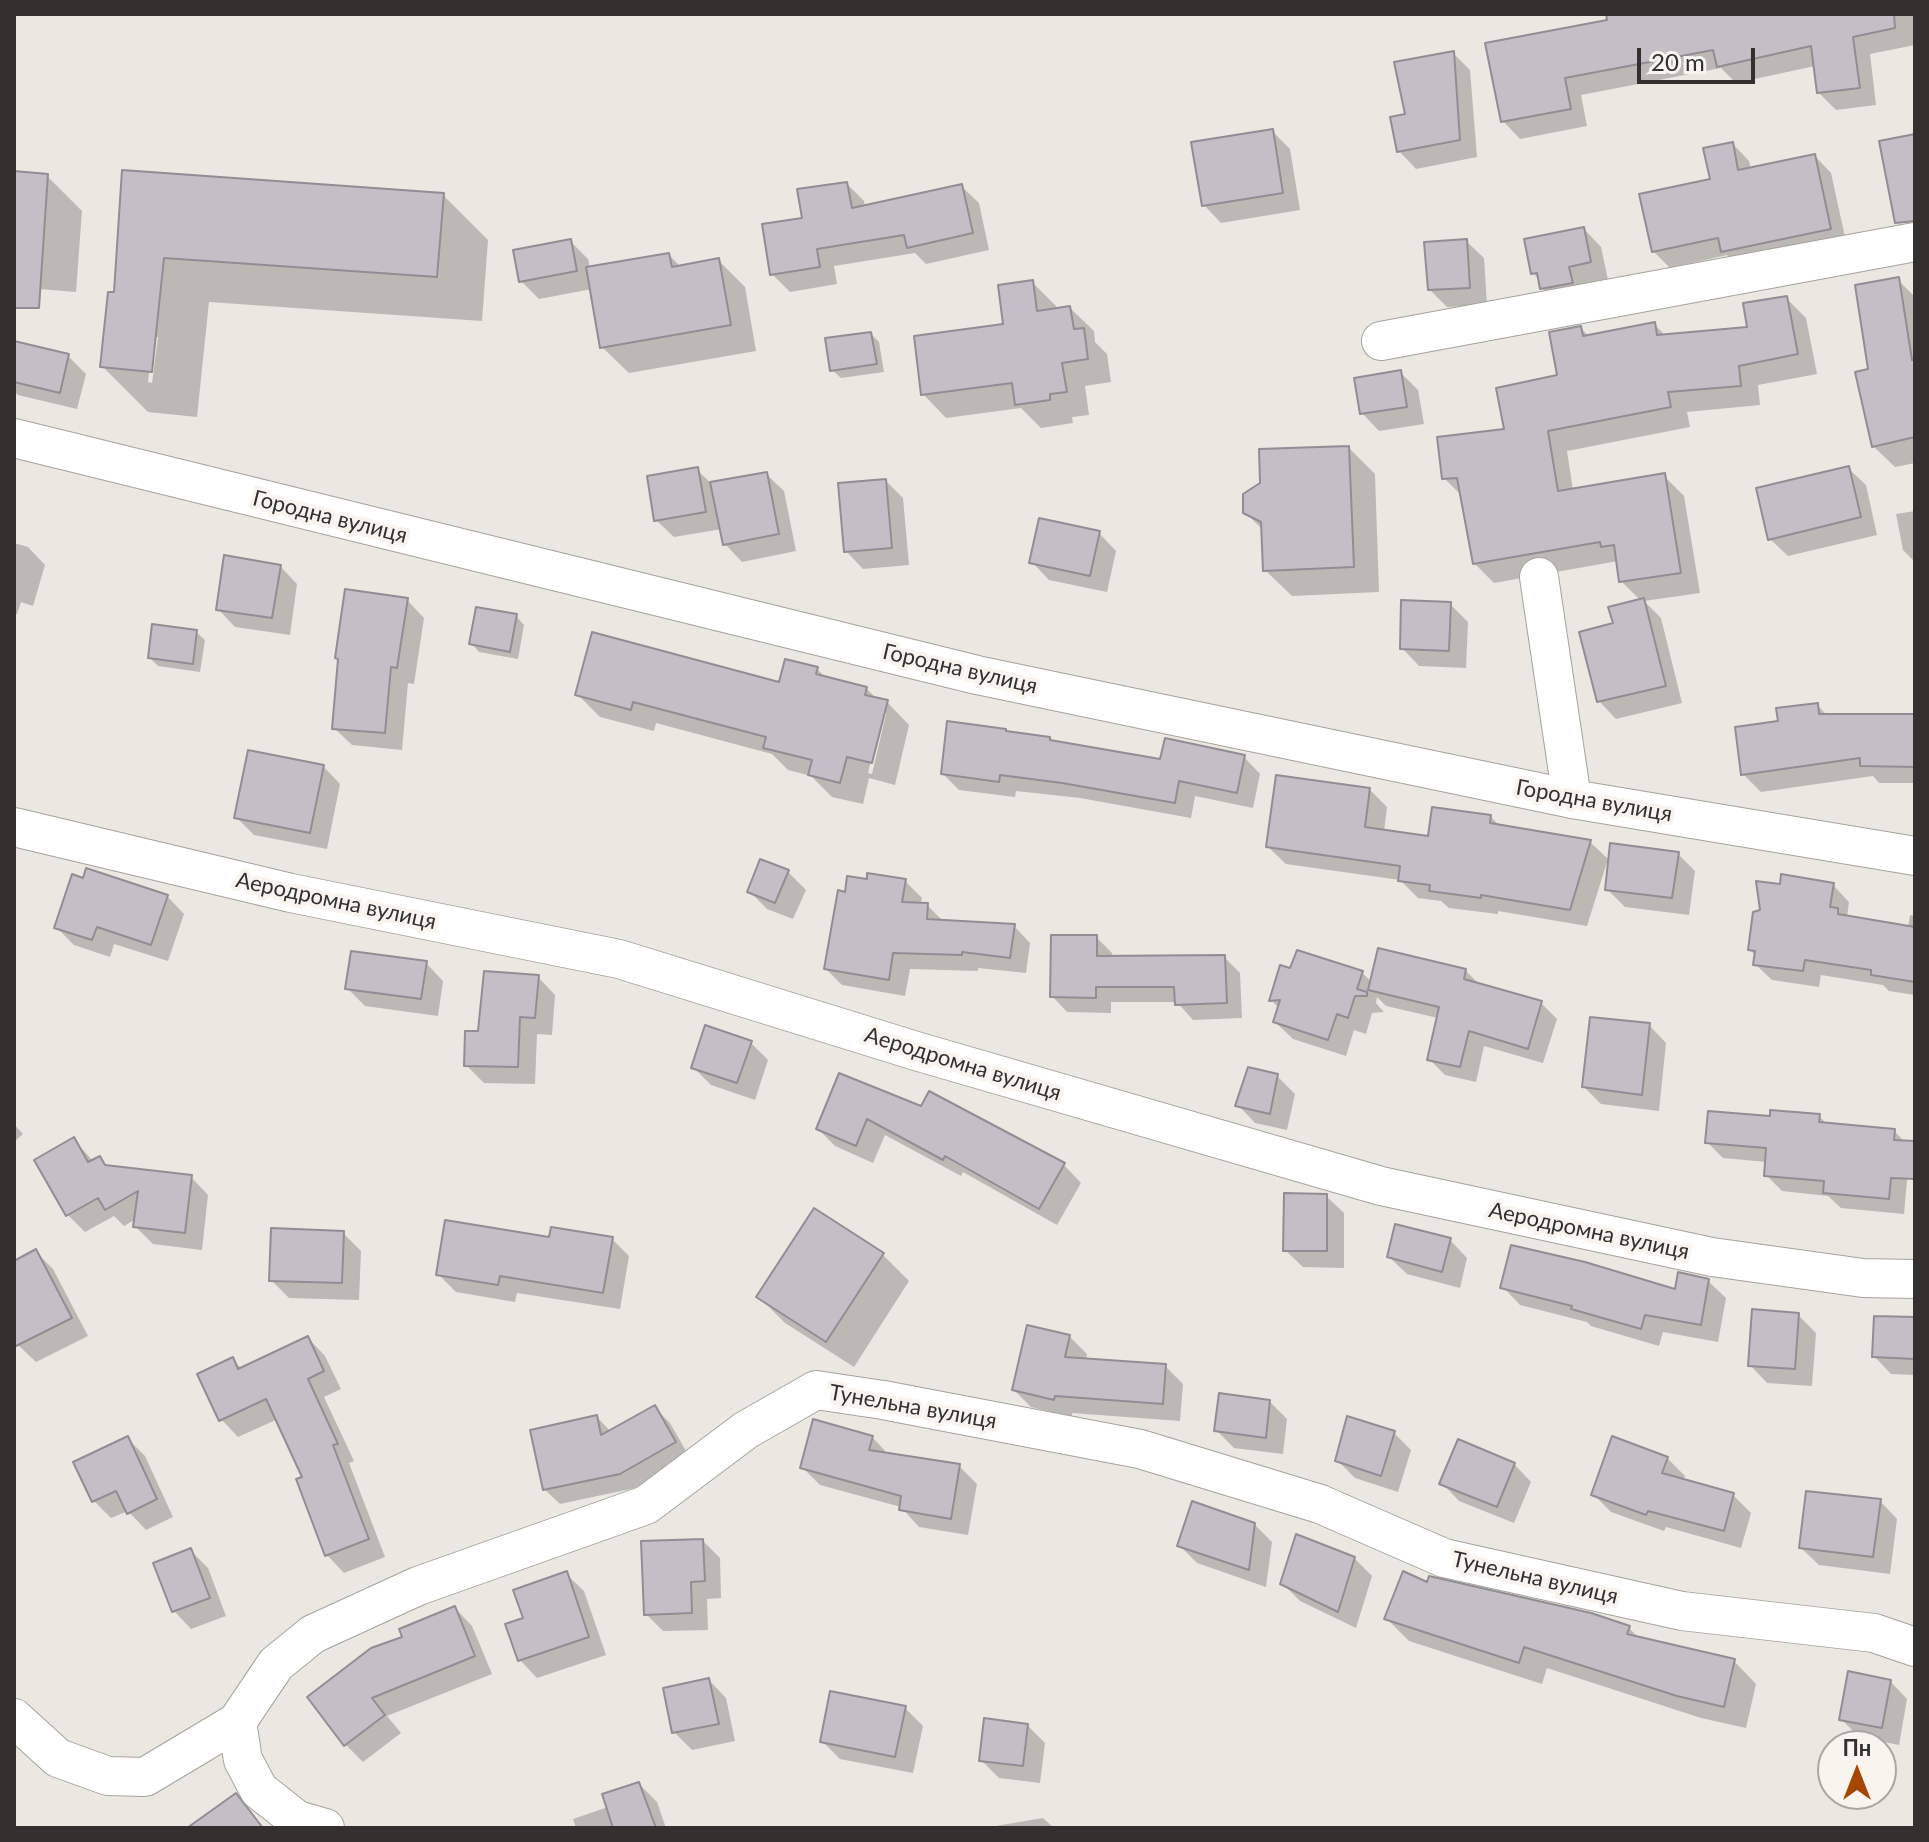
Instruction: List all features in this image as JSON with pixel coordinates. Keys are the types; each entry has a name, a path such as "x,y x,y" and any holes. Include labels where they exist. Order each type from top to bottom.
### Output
{"street":[{"path":"1381,341 1915,242"},
{"name":"Городна вулиця","path":"14,438 977,675 1572,799 1915,856"},
{"path":"1539,577 1572,799"},
{"name":"Аеродромна вулиця","path":"14,827 291,893 619,959 916,1051 1381,1186 1712,1257 1863,1278 1915,1279"},
{"name":"Тунельна вулиця","path":"14,1718 58,1758 108,1776 145,1777 237,1722 276,1664 313,1634 418,1586 646,1505 746,1430 816,1390 1140,1449 1320,1504 1444,1558 1682,1611 1874,1633 1915,1647"},
{"path":"237,1722 243,1760 259,1790 297,1820 325,1828"}],"building":[{"path":"1606,14 1894,14 1895,28 1853,37 1860,88 1817,93 1811,46 1717,67 1713,50 1565,78 1571,109 1501,122 1485,43 1607,20"},
{"path":"1454,51 1460,140 1397,152 1390,117 1405,114 1394,62"},
{"path":"1273,129 1283,193 1202,206 1191,142"},
{"path":"1915,134 1915,221 1895,223 1879,141"},
{"path":"1733,142 1738,170 1815,154 1831,229 1721,252 1718,238 1652,252 1639,194 1710,179 1703,148"},
{"path":"122,170 444,193 437,277 164,258 152,372 100,367 108,292 114,292"},
{"path":"14,171 48,174 39,308 14,308"},
{"path":"847,182 852,208 962,184 973,233 907,248 904,235 817,249 820,267 770,275 762,224 802,218 797,189"},
{"path":"1584,227 1591,262 1569,267 1573,283 1540,289 1537,273 1531,274 1524,239"},
{"path":"571,239 577,271 519,282 513,250"},
{"path":"1467,239 1470,288 1428,290 1424,242"},
{"path":"669,253 672,267 719,258 731,325 600,348 586,267"},
{"path":"1899,277 1912,360 1915,359 1915,437 1872,447 1855,372 1868,369 1855,285"},
{"path":"1033,280 1037,311 1070,306 1074,329 1084,328 1088,359 1062,363 1067,392 1050,394 1050,400 1015,405 1012,383 921,395 914,336 1003,324 998,285"},
{"path":"1787,296 1798,354 1739,366 1741,386 1668,392 1671,407 1548,431 1558,491 1665,473 1681,573 1619,582 1614,545 1601,547 1600,542 1473,564 1457,478 1442,479 1437,437 1504,429 1496,388 1557,375 1549,332 1581,326 1583,336 1655,322 1657,335 1747,327 1743,303"},
{"path":"871,332 877,364 830,371 825,338"},
{"path":"14,341 69,354 60,393 14,382"},
{"path":"1401,370 1407,407 1360,414 1354,378"},
{"path":"1349,446 1354,567 1263,571 1261,522 1243,513 1243,494 1260,483 1259,449"},
{"path":"1849,466 1861,517 1768,540 1756,488"},
{"path":"698,467 706,512 654,521 647,476"},
{"path":"767,472 779,534 723,545 710,482"},
{"path":"886,479 892,548 844,552 838,483"},
{"path":"1039,518 1100,531 1090,576 1029,563"},
{"path":"224,555 281,565 272,618 216,610"},
{"path":"345,589 408,598 397,668 391,667 385,733 332,729 338,659 335,658"},
{"path":"1644,598 1666,686 1597,702 1579,632 1613,623 1608,607"},
{"path":"1401,600 1451,602 1449,651 1400,649"},
{"path":"476,607 517,614 510,652 469,644"},
{"path":"152,624 197,630 193,664 148,658"},
{"path":"592,632 779,682 785,659 818,667 816,674 867,687 865,695 888,700 872,763 847,757 840,783 808,775 812,760 763,748 766,737 633,702 631,710 575,695"},
{"path":"1818,703 1819,714 1915,714 1915,767 1860,766 1860,758 1741,775 1735,727 1778,721 1776,708"},
{"path":"947,721 1006,729 1160,759 1165,738 1245,755 1237,793 1179,781 1175,803 1000,775 999,782 941,774"},
{"path":"248,750 324,765 310,833 234,818"},
{"path":"1276,775 1370,788 1365,827 1428,836 1432,807 1491,815 1490,823 1591,840 1570,910 1481,895 1481,898 1429,891 1430,885 1398,881 1400,866 1266,847"},
{"path":"1610,843 1679,852 1672,898 1605,890"},
{"path":"760,859 789,870 775,903 747,892"},
{"path":"86,868 168,895 151,945 97,927 92,940 54,928 72,874 83,878"},
{"path":"867,873 906,879 902,902 928,903 927,919 1015,924 1010,958 962,952 962,955 893,953 889,980 824,969 838,890 845,892 847,876 867,879"},
{"path":"1781,874 1834,883 1830,907 1838,908 1838,914 1915,927 1915,982 1871,975 1871,970 1805,960 1803,971 1753,965 1755,951 1748,950 1753,912 1760,910 1756,881 1780,884"},
{"path":"1051,935 1097,935 1097,956 1225,955 1227,1003 1175,1005 1174,987 1096,987 1096,998 1050,997"},
{"path":"1378,948 1466,969 1464,979 1542,1001 1528,1049 1469,1031 1460,1067 1427,1060 1439,1007 1368,990"},
{"path":"1297,950 1363,971 1357,989 1367,992 1367,996 1355,996 1348,1018 1337,1014 1328,1040 1273,1022 1280,1000 1269,1001 1280,965 1290,968"},
{"path":"351,951 427,961 421,999 345,989"},
{"path":"484,971 539,975 535,1018 520,1017 518,1067 464,1066 465,1031 478,1031"},
{"path":"1590,1017 1650,1023 1642,1095 1582,1087"},
{"path":"705,1025 752,1041 737,1083 691,1068"},
{"path":"1248,1067 1278,1074 1270,1114 1235,1106"},
{"path":"839,1073 921,1106 929,1091 1065,1163 1039,1209 945,1156 943,1160 867,1119 856,1146 816,1129"},
{"path":"1770,1110 1820,1114 1819,1122 1895,1129 1894,1140 1915,1141 1915,1179 1891,1178 1889,1199 1823,1193 1824,1181 1764,1176 1766,1148 1705,1143 1708,1111 1770,1116"},
{"path":"74,1137 88,1162 100,1156 105,1165 192,1175 185,1233 133,1227 138,1191 105,1210 98,1198 66,1216 34,1160"},
{"path":"1284,1193 1327,1194 1327,1251 1283,1251"},
{"path":"814,1208 884,1253 826,1342 756,1297"},
{"path":"445,1220 549,1237 551,1227 613,1237 603,1293 500,1276 498,1285 436,1275"},
{"path":"1395,1224 1451,1238 1442,1272 1387,1257"},
{"path":"271,1228 344,1231 342,1283 269,1281"},
{"path":"1511,1245 1585,1262 1675,1289 1678,1272 1709,1279 1701,1325 1645,1315 1641,1329 1571,1309 1572,1306 1500,1288"},
{"path":"36,1249 72,1318 14,1347 14,1261"},
{"path":"1752,1309 1799,1313 1795,1369 1748,1366"},
{"path":"1874,1316 1915,1317 1915,1359 1872,1357"},
{"path":"1027,1325 1070,1335 1065,1357 1166,1364 1163,1404 1055,1396 1054,1400 1012,1390"},
{"path":"308,1336 324,1371 308,1379 338,1444 333,1445 369,1539 325,1556 296,1479 302,1477 266,1399 219,1421 197,1374 233,1357 238,1369"},
{"path":"1219,1393 1270,1400 1266,1438 1214,1431"},
{"path":"655,1405 676,1442 620,1474 543,1490 530,1430 597,1415 601,1435"},
{"path":"1347,1416 1395,1431 1381,1476 1335,1461"},
{"path":"813,1419 873,1436 869,1450 960,1464 951,1519 899,1510 901,1496 800,1468"},
{"path":"128,1436 157,1499 127,1514 116,1491 92,1502 73,1462"},
{"path":"1612,1436 1668,1457 1662,1473 1734,1493 1724,1531 1648,1511 1646,1515 1591,1495"},
{"path":"1458,1439 1515,1463 1497,1507 1439,1484"},
{"path":"1806,1491 1881,1499 1873,1557 1799,1548"},
{"path":"1192,1501 1255,1523 1249,1570 1177,1546"},
{"path":"1296,1534 1355,1557 1338,1612 1280,1584"},
{"path":"703,1539 705,1581 691,1582 692,1613 644,1615 641,1541"},
{"path":"191,1548 210,1598 172,1612 153,1563"},
{"path":"567,1571 589,1637 518,1661 505,1624 523,1618 513,1590"},
{"path":"1403,1571 1427,1582 1429,1576 1591,1613 1630,1626 1627,1634 1735,1659 1724,1707 1677,1696 1524,1647 1519,1663 1384,1619"},
{"path":"455,1606 475,1656 372,1698 385,1715 344,1746 307,1697 371,1648 402,1637 399,1629"},
{"path":"1848,1671 1891,1680 1882,1728 1839,1720"},
{"path":"709,1678 719,1724 672,1733 663,1688"},
{"path":"830,1691 906,1706 895,1757 820,1742"},
{"path":"984,1718 1028,1724 1023,1766 979,1761"},
{"path":"639,1782 656,1828 613,1828 602,1794"},
{"path":"236,1793 263,1828 187,1828"}]}
